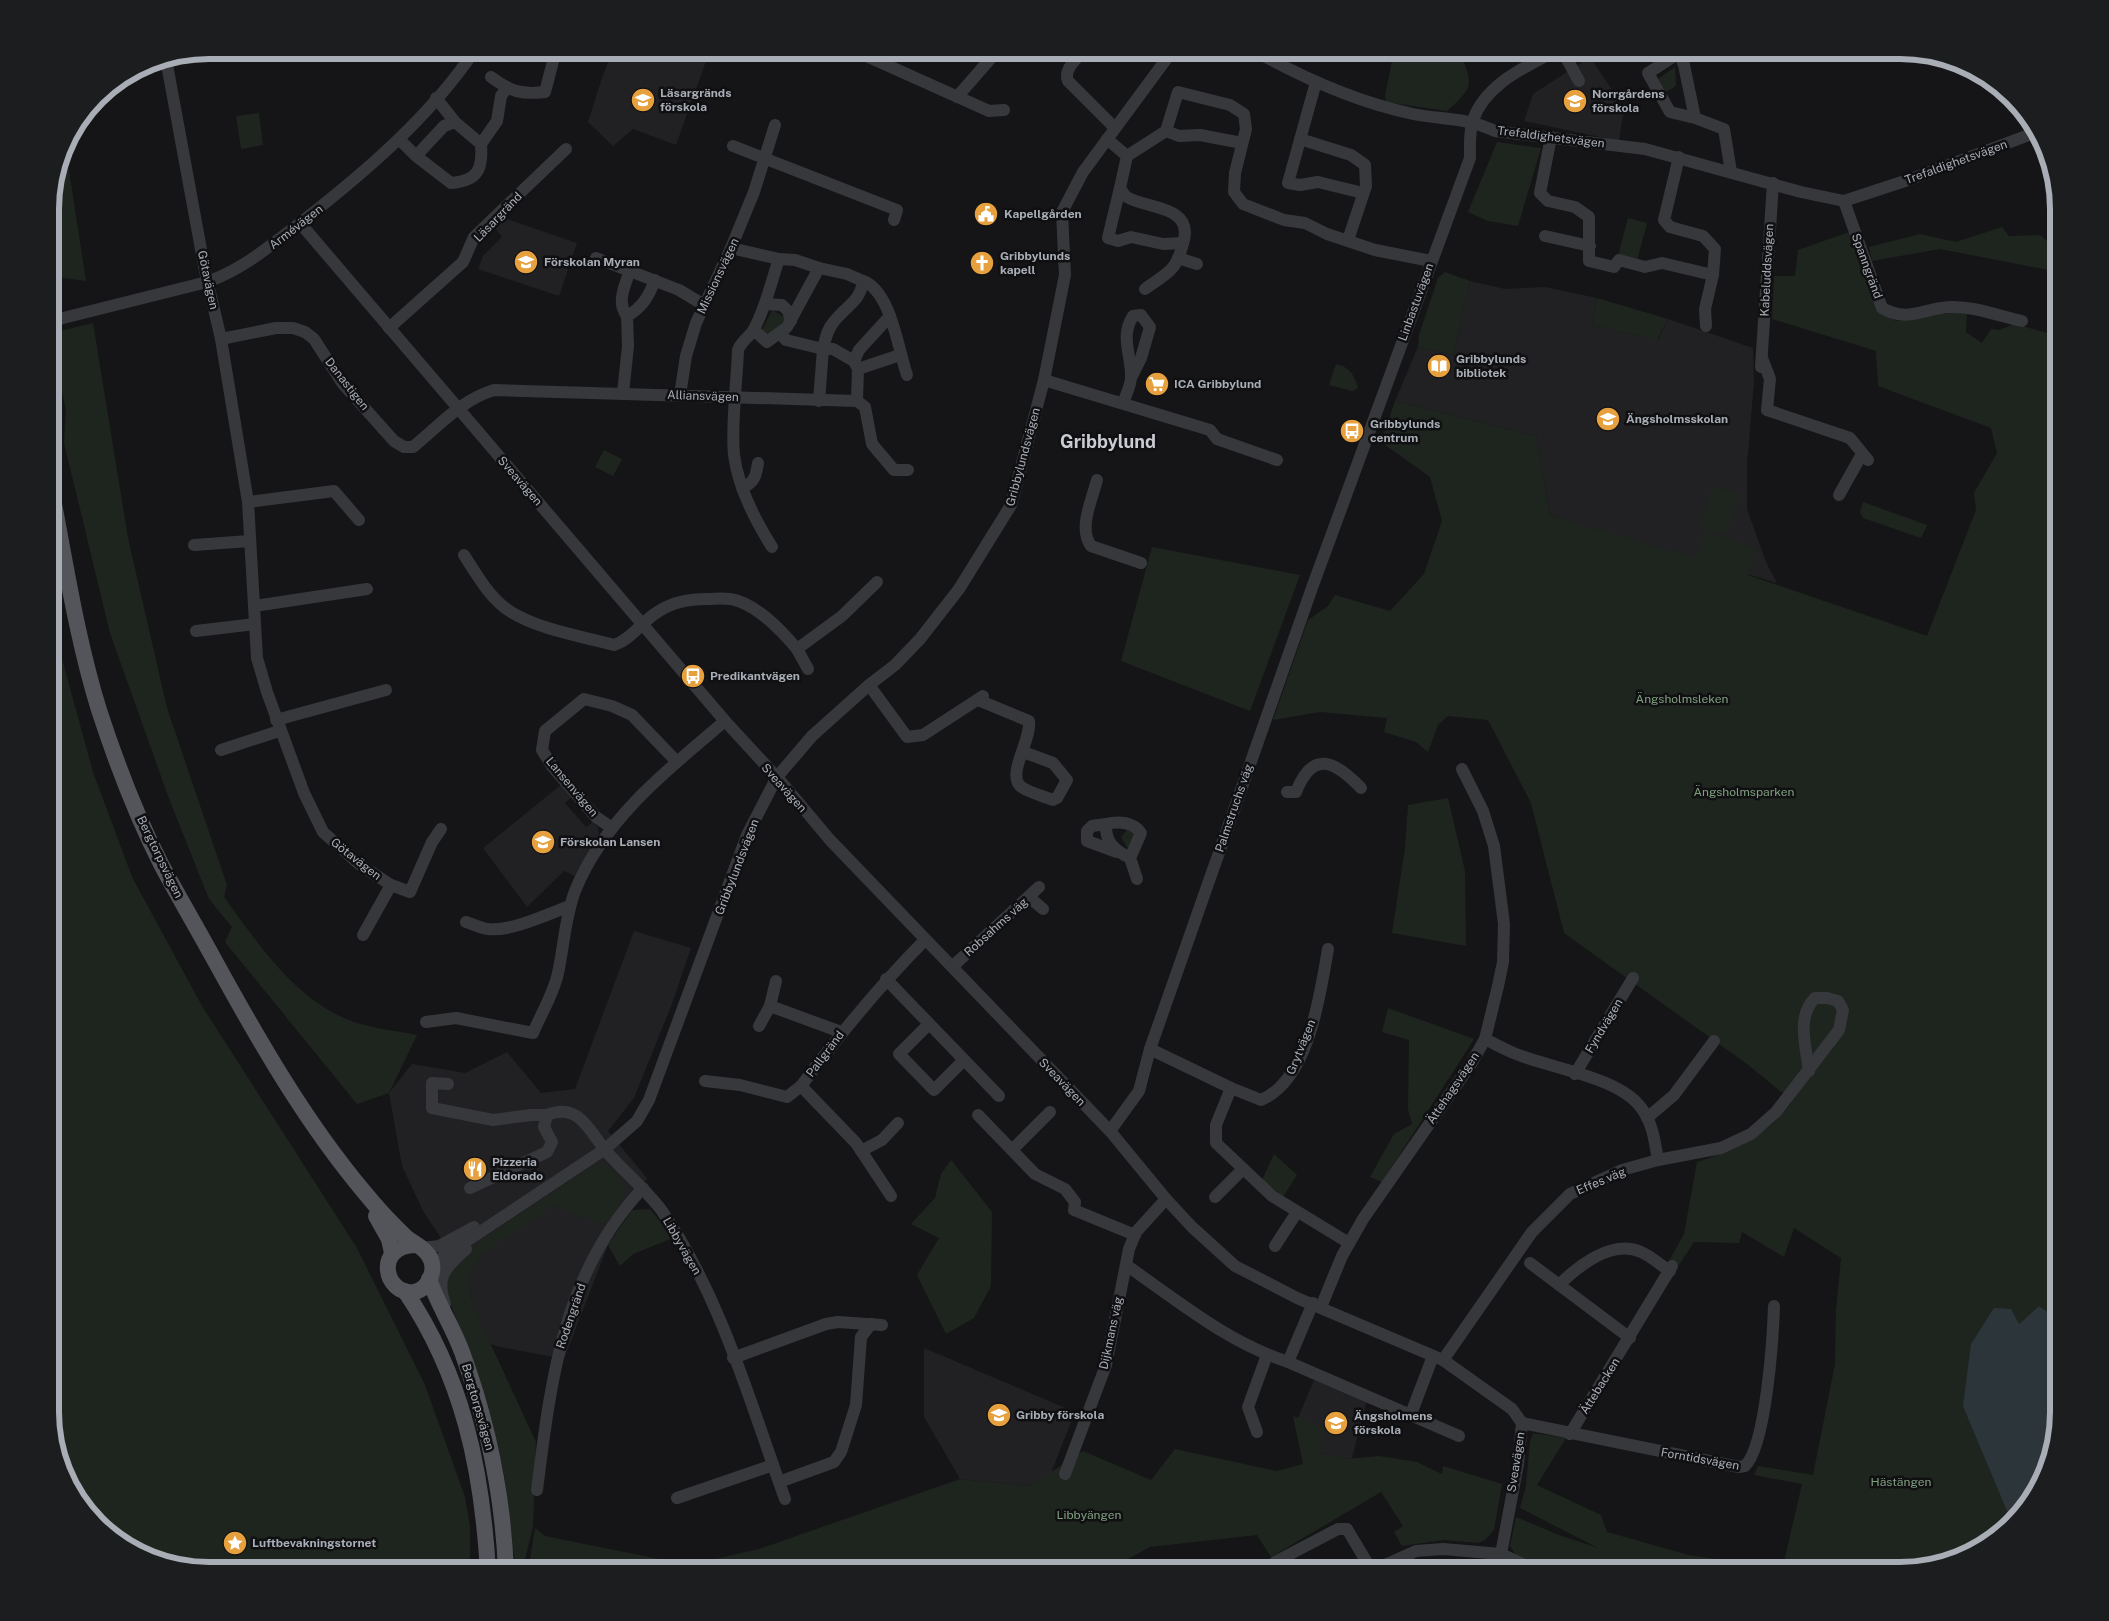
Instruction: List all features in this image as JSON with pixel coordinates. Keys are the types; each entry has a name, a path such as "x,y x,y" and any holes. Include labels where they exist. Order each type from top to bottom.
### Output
{"main road":[{"name":"Bergtorpsvägen","path":"59,530 77,625 99,709 127,786 160,862 272,1059 324,1138 362,1190 387,1220 431,1258 431,1276 462,1351 490,1441 505,1534 506,1562"},
{"name":"Bergtorpsvägen","path":"362,1190 388,1239 392,1252 387,1267 389,1276 398,1287 405,1291 432,1333 456,1388 472,1447 484,1509 487,1562"},
{"path":"392,1252 406,1245 418,1246"},
{"path":"405,1291 415,1292 423,1288 431,1276"}],"street":[{"name":"Armévägen","path":"59,320 207,282 223,276 268,250 323,206 399,139 454,81 469,59"},
{"path":"491,78 506,88 532,94 545,92 554,59"},
{"path":"872,59 957,97 989,114 1004,110"},
{"path":"957,97 990,59"},
{"path":"1076,59 1067,70 1066,76 1068,81 1115,128"},
{"name":"Gribbylundsvägen","path":"431,1276 441,1258 605,1149 637,1121 650,1100 746,835 777,777 812,736 869,685 895,665 920,639 959,589 1000,526 1011,505 1044,380 1065,276 1062,212 1083,172 1167,59"},
{"name":"Trefaldighetsvägen","path":"1273,59 1316,82 1344,94 1414,114 1472,121 1495,131 1645,149 1801,192 1844,201 1911,179 2030,135"},
{"path":"1472,121 1481,104 1500,82 1541,59"},
{"path":"1567,59 1578,81"},
{"path":"1670,59 1648,73 1670,112 1724,129 1730,172"},
{"path":"1682,59 1694,118"},
{"name":"Götavägen","path":"167,65 207,282 221,339 248,502 257,658 278,725 304,793 323,832 359,864 391,885 410,892 432,842 442,829"},
{"path":"1316,82 1288,183 1300,186 1318,182 1364,193"},
{"path":"399,139 416,156 451,183 464,182 477,174 482,162 481,144 497,122 501,96 506,88"},
{"path":"1183,243 1163,244 1131,237 1118,241 1108,238 1127,156 1166,132 1178,92 1230,105 1244,114 1246,129 1235,173 1234,192 1243,204 1284,220 1306,223 1375,250 1431,261"},
{"path":"989,114 994,97"},
{"path":"436,98 454,122 481,144"},
{"name":"Linbastuvägen","path":"1352,482 1470,158 1472,121"},
{"path":"416,156 444,126 454,122"},
{"name":"Missionsvägen","path":"680,395 686,356 696,323 731,248 775,125"},
{"path":"1166,132 1179,136 1200,135 1242,144"},
{"path":"1551,137 1540,193 1548,200 1576,207 1589,217 1589,261 1614,267 1619,260 1645,267 1662,263 1713,275"},
{"path":"1107,139 1127,156"},
{"path":"1300,139 1351,154 1365,165 1364,193 1348,240"},
{"path":"733,146 897,210 894,220"},
{"name":"Läsargränd","path":"389,328 463,262 474,237 566,149"},
{"path":"1679,157 1664,220 1670,228 1703,236 1715,249 1713,275 1705,309 1706,326"},
{"name":"Kabeluddsvägen","path":"1772,183 1762,362 1770,379 1766,410 1850,438 1865,457 1839,495"},
{"path":"1120,188 1126,197 1167,210 1181,219 1186,233 1175,268 1145,289"},
{"name":"Spanngränd","path":"1844,201 1882,308 1893,315 1907,315 1949,307 1973,309 2022,321"},
{"name":"Sveavägen","path":"300,223 725,721 777,777 830,840 1110,1131 1166,1199 1192,1227 1235,1266 1297,1298 1438,1358 1512,1409 1522,1423 1518,1464 1501,1554"},
{"path":"1545,236 1590,246"},
{"path":"731,248 779,259 795,260 846,274 871,284 890,316 906,375"},
{"path":"596,258 679,290 704,305"},
{"path":"1178,258 1197,264"},
{"path":"772,548 742,488 734,454 738,350 741,342 754,330 765,304 779,259"},
{"path":"754,330 767,342 780,333 791,321 819,268"},
{"path":"623,393 628,346 627,316 622,309 621,299 630,270"},
{"path":"627,316 638,311 655,280"},
{"path":"819,401 823,349 826,335 833,322 861,294 863,281"},
{"path":"765,304 782,305 788,311 791,321"},
{"path":"890,316 858,350 856,365 858,401 865,407 872,444 894,470 908,470"},
{"name":"Armévägen","path":"59,317 63,318"},
{"name":"Danastigen","path":"221,339 276,328 293,328 305,332 314,339 343,384 394,441 404,447 413,446 457,408"},
{"path":"780,333 786,340 823,349 834,349 856,365 900,355"},
{"path":"1123,402 1132,376"},
{"path":"1044,380 1123,402 1210,430 1217,439 1277,460"},
{"name":"Alliansvägen","path":"457,408 481,394 494,390 858,401"},
{"path":"742,488 750,484 756,476 758,463"},
{"path":"1097,480 1085,531 1088,541 1091,546 1141,563"},
{"name":"Palmstruchs väg","path":"1110,1131 1138,1091 1150,1049 1311,592 1352,482"},
{"path":"248,502 334,492 359,520"},
{"path":"194,545 250,541"},
{"path":"464,556 487,590 509,611 530,621 614,645 626,641 642,623 660,610 696,599 731,599 760,612 778,627 797,649 808,669"},
{"path":"797,649 842,616 877,582"},
{"path":"254,606 367,589"},
{"path":"196,631 255,624"},
{"path":"869,685 907,737 923,735 981,698 1029,721 1030,730 1023,752"},
{"path":"221,750 278,725 386,690"},
{"name":"Lansenvägen","path":"612,828 596,817 552,766 542,750 545,731 584,700 612,706 632,715 677,762"},
{"path":"426,1022 456,1018 533,1033 558,976 570,906 587,866 612,828 677,762 725,721"},
{"path":"1287,792 1296,792 1302,776 1316,765 1329,764 1343,770 1361,788"},
{"name":"Ättehagsvägen","path":"1317,1305 1349,1243 1395,1170 1471,1064 1485,1039 1503,962 1504,924 1494,846 1483,811 1462,769"},
{"path":"1118,821 1137,827 1141,833 1124,855 1087,841 1087,830 1092,826 1118,821"},
{"path":"1106,824 1106,834 1112,847 1124,855 1137,879"},
{"path":"362,935 391,885"},
{"name":"Robsahms väg","path":"953,966 1039,887"},
{"path":"1029,897 1043,909"},
{"path":"466,922 486,929 496,930 520,924 570,906"},
{"name":"Pallgränd","path":"890,1196 860,1151 801,1086 841,1032 886,979 925,940"},
{"name":"Grytvägen","path":"1150,1049 1231,1088 1261,1100 1272,1095 1289,1079 1310,1029 1319,997 1328,949"},
{"name":"Fyndvägen","path":"1575,1074 1633,978"},
{"path":"886,979 999,1096"},
{"path":"759,1026 770,1006 776,981"},
{"name":"Effes väg","path":"1438,1358 1532,1232 1570,1194 1597,1180 1658,1160 1721,1148 1751,1134 1776,1112 1809,1071 1839,1030 1843,1010 1838,1001 1827,998 1815,998 1807,1006 1803,1024 1809,1071"},
{"path":"770,1006 841,1032"},
{"path":"929,1024 899,1054 934,1090 964,1060"},
{"path":"1485,1039 1516,1054 1613,1086 1632,1098 1652,1127 1658,1160"},
{"path":"1647,1118 1674,1095 1714,1041"},
{"path":"705,1081 740,1086 787,1097 801,1086"},
{"name":"Libbyvägen","path":"448,1084 432,1083 432,1108 493,1120 547,1115 557,1111 578,1116 592,1129 605,1149 644,1188 661,1210 685,1248 718,1313 785,1500"},
{"path":"1231,1088 1216,1125 1216,1143 1272,1196 1349,1243"},
{"path":"1012,1150 1050,1112"},
{"path":"470,1188 546,1152 552,1142 544,1127 547,1115"},
{"path":"978,1115 1035,1174 1065,1189 1075,1202 1074,1210 1135,1235"},
{"path":"860,1151 882,1140 898,1122"},
{"path":"1215,1197 1243,1169"},
{"name":"Rodengränd","path":"537,1490 553,1376 562,1334 574,1300 599,1245 623,1210 644,1188"},
{"name":"Dijkmans väg","path":"1065,1474 1103,1373 1129,1249 1135,1235 1147,1218 1166,1199"},
{"path":"1275,1246 1297,1212"},
{"path":"462,1351 443,1298 440,1284 443,1273 448,1265 472,1243 491,1230 502,1217"},
{"name":"Gribbylundsvägen","path":"418,1246 439,1246 476,1226 502,1217"},
{"name":"Ättebacken","path":"1559,1285 1573,1272 1603,1253 1625,1248 1641,1252 1671,1269 1570,1434"},
{"path":"1530,1264 1630,1338"},
{"path":"1126,1265 1212,1326 1267,1355 1288,1362 1459,1436"},
{"path":"1288,1362 1317,1305"},
{"name":"Forntidsvägen","path":"1522,1423 1738,1467 1745,1466 1756,1451 1772,1359 1774,1306"},
{"path":"733,1358 826,1324 838,1322 877,1325 861,1337 856,1405 841,1452 834,1462 779,1482"},
{"path":"1257,1432 1248,1407 1267,1355"},
{"path":"1411,1414 1438,1358"},
{"path":"677,1498 773,1465"},
{"path":"1275,1562 1338,1529 1348,1530 1367,1562"},
{"path":"1392,1562 1416,1551 1443,1548 1501,1554 1518,1562"}],"shaded area":[{"name":"Läsargränds förskola","path":"609,59 701,59 706,61 676,145 633,129 613,146 588,122"},
{"name":"Norrgårdens förskola","path":"1587,59 1591,59 1624,108 1619,141 1524,121 1533,94"},
{"name":"Förskolan Myran","path":"501,217 577,243 559,296 478,269 483,256 502,237 493,225"},
{"name":"Ängsholmsskolan","path":"1470,281 1505,289 1545,287 1597,298 1592,325 1658,340 1668,319 1753,348 1754,382 1747,465 1747,509 1766,562 1777,583 1550,515 1536,436 1395,401 1418,347 1453,355"},
{"name":"Förskolan Lansen","path":"562,784 573,796 565,803 586,827 593,822 598,827 599,836 575,876 564,871 527,907 483,848"},
{"path":"634,931 691,948 672,1004 634,1098 608,1131 647,1178 608,1245 564,1359 490,1344 473,1306 469,1281 423,1211 402,1166 389,1093 412,1064 465,1073 507,1052 541,1093 575,1089"},
{"path":"2039,1306 2046,1311 2050,1309 2050,1422 2047,1441 2042,1460 2030,1487 2012,1512 2007,1511 1963,1406 1971,1344 1994,1308 2011,1309 2019,1324"},
{"name":"Gribby förskola","path":"924,1348 1075,1412 1051,1473 1030,1486 960,1479 924,1417"},
{"name":"Ängsholmens förskola","path":"1314,1380 1367,1400 1352,1458 1346,1459 1319,1453 1298,1418"}],"green space":[{"path":"1392,59 1462,59 1469,78 1467,90 1463,96 1447,111 1386,102 1385,96"},
{"path":"1675,67 1676,86 1666,92 1658,79"},
{"path":"259,113 263,145 241,149 236,116"},
{"path":"1497,142 1541,148 1518,226 1488,221 1468,212"},
{"path":"67,160 86,281 59,277 59,199"},
{"path":"1628,218 1647,223 1637,261 1618,256"},
{"path":"2002,227 2009,236 2040,235 2050,243 2050,270 1940,249 1872,261 1869,247 1920,234 1956,242"},
{"name":"Ängsholmsparken","path":"1849,232 1886,315 1896,321 1936,314 1967,312 1966,332 1982,343 1991,329 1999,330 2014,324 2050,334 2050,1309 2046,1311 2039,1306 2019,1324 2007,1510 2012,1511 1991,1531 1966,1547 1948,1554 1910,1562 1784,1562 1802,1484 1754,1475 1758,1466 1813,1475 1835,1364 1836,1310 1841,1258 1794,1228 1784,1257 1742,1232 1739,1243 1694,1242 1679,1265 1669,1261 1684,1234 1697,1162 1739,1146 1752,1138 1776,1121 1795,1097 1780,1091 1747,1064 1564,933 1531,803 1488,720 1448,716 1438,725 1428,752 1416,742 1384,732 1387,718 1320,712 1273,720 1308,620 1328,606 1335,595 1390,611 1424,574 1442,521 1430,477 1381,442 1395,401 1536,436 1550,515 1696,558 1705,532 1756,548 1748,575 1927,636 1976,510 1974,493 1997,453 1991,428 1878,386 1876,351 1772,319 1774,276 1795,276 1798,250"},
{"path":"1445,272 1470,281 1453,355 1418,347 1419,335 1438,278"},
{"path":"1597,298 1668,319 1657,340 1592,325"},
{"path":"772,310 786,318 768,338 760,334"},
{"path":"93,323 128,538 167,708 227,885 224,897 266,953 298,987 316,1002 336,1014 357,1023 417,1035 389,1093 357,1104 225,942 232,927 209,899 168,796 110,633 64,443 66,409 59,379 60,331"},
{"path":"1336,364 1345,367 1351,372 1358,388 1352,391 1329,385"},
{"path":"604,450 622,459 613,476 595,467"},
{"path":"1713,486 1739,495 1726,535 1700,527"},
{"path":"1863,502 1927,525 1921,538 1863,518 1860,512"},
{"path":"1152,547 1300,575 1250,711 1121,661"},
{"path":"59,648 93,772 132,877 202,1006 357,1248 425,1385 465,1497 470,1526 470,1562 199,1562 161,1554 134,1542 110,1525 96,1511 74,1478 67,1460 59,1422"},
{"path":"1448,798 1465,871 1466,946 1392,933 1405,848 1408,805"},
{"path":"1127,830 1138,835 1129,851 1121,837"},
{"path":"1388,1008 1474,1039 1382,1182 1370,1177 1394,1134 1412,1124 1408,1109 1409,1040 1382,1032"},
{"path":"1274,1154 1297,1175 1283,1197 1262,1180"},
{"path":"951,1160 992,1212 991,1286 974,1318 946,1334 917,1275 939,1238 911,1224 935,1198 941,1174"},
{"path":"607,1165 625,1185 618,1208 611,1218 602,1224 554,1205 483,1253 472,1267 469,1281 473,1306 536,1442 533,1527 524,1562 515,1562 504,1474 489,1412 446,1291 448,1273 485,1237 593,1166"},
{"path":"650,1209 673,1238 633,1254 620,1266 608,1245 632,1210"},
{"name":"Libbyängen","path":"1293,1416 1325,1428 1319,1453 1346,1459 1379,1456 1417,1462 1442,1474 1443,1466 1502,1484 1494,1530 1485,1540 1478,1543 1444,1540 1402,1546 1394,1532 1403,1526 1381,1492 1271,1557 1257,1535 1150,1547 1122,1562 702,1562 759,1549 960,1479 1030,1486 1083,1451 1151,1480 1175,1449 1277,1471 1303,1464"},
{"name":"Ängsholmsparken","path":"1533,1433 1566,1438 1537,1485 1601,1515 1607,1532 1689,1555 1736,1562 1531,1562 1516,1555 1510,1546 1516,1517 1559,1535 1598,1548 1520,1508 1526,1486 1530,1441"},
{"name":"Libbyängen","path":"535,1528 545,1536 674,1562 529,1562"}],"place":[{"name":"Läsargränds förskola","path":"643,100"},
{"name":"Norrgårdens förskola","path":"1575,101"},
{"name":"Kapellgården","path":"986,214"},
{"name":"Förskolan Myran","path":"526,262"},
{"name":"Gribbylunds kapell","path":"982,263"},
{"name":"Gribbylunds bibliotek","path":"1439,366"},
{"name":"ICA Gribbylund","path":"1157,384"},
{"name":"Ängsholmsskolan","path":"1608,419"},
{"name":"Gribbylunds centrum","path":"1352,431"},
{"name":"Predikantvägen","path":"693,676"},
{"name":"Förskolan Lansen","path":"543,842"},
{"name":"Pizzeria Eldorado","path":"475,1169"},
{"name":"Gribby förskola","path":"999,1415"},
{"name":"Ängsholmens förskola","path":"1336,1423"},
{"name":"Luftbevakningstornet","path":"235,1543"}],"district":[{"name":"Gribbylund","path":"1108,442"}],"park label":[{"name":"Ängsholmsleken","path":"1682,699"},
{"name":"Hästängen","path":"1901,1482"}]}
